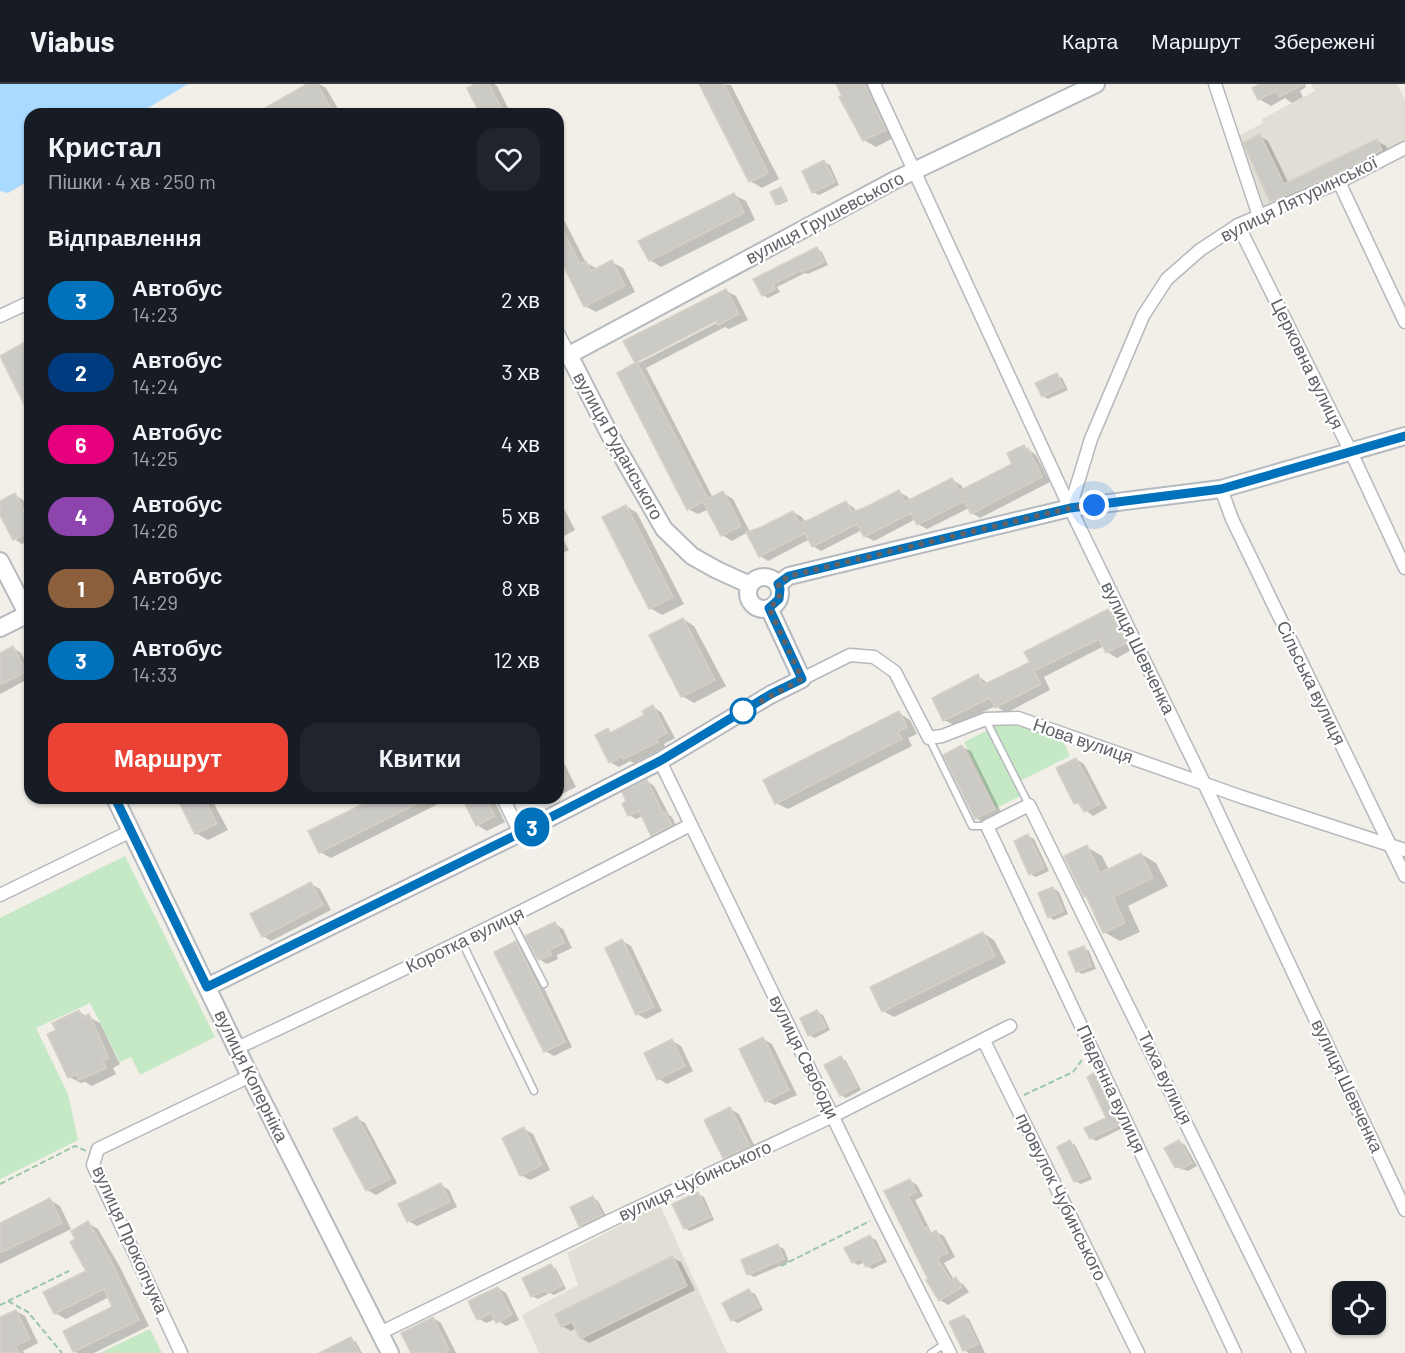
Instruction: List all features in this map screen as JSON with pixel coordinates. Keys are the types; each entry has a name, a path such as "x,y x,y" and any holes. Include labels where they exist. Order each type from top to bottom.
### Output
{"street":[{"name":"вулиця Шевченка","path":"874,84 1070,508 1204,783 1405,1209"},
{"name":"вулиця Грушевського","path":"564,357 916,171 1096,84"},
{"path":"1215,84 1259,216"},
{"name":"вулиця Лятуринської","path":"1070,508 1091,439 1143,316 1167,279 1200,250 1238,225 1339,182 1405,148"},
{"path":"1339,182 1405,322"},
{"name":"Церковна вулиця","path":"1238,225 1351,452 1405,568"},
{"path":"0,316 24,305"},
{"name":"вулиця Руданського","path":"564,360 664,529 692,556 750,585"},
{"path":"778,584 789,576 1070,508 1221,489 1405,436"},
{"name":"Сільська вулиця","path":"1221,489 1237,530 1405,876"},
{"path":"0,561 24,606"},
{"path":"764,577 778,584 779,599 769,608 762,609 753,604 749,596 750,585 753,581 764,577"},
{"path":"769,608 802,679"},
{"path":"0,628 24,617"},
{"path":"207,987 520,833 660,761 771,694 850,655 874,657 895,672 929,738"},
{"name":"Нова вулиця","path":"929,738 942,736 986,719 1018,718 1405,850"},
{"name":"вулиця Свободи","path":"660,761 947,1348"},
{"name":"вулиця Коперніка","path":"118,804 250,1076 390,1353"},
{"path":"506,804 520,833"},
{"path":"987,826 1029,805"},
{"name":"Тиха вулиця","path":"1029,805 1299,1353"},
{"name":"Коротка вулиця","path":"237,1048 462,942 690,825"},
{"name":"Південна вулиця","path":"987,826 1235,1353"},
{"path":"0,895 131,831"},
{"name":"вулиця Чубинського","path":"380,1333 603,1224 833,1116 1010,1026"},
{"name":"провулок Чубинського","path":"984,1041 1138,1353"},
{"name":"вулиця Прокопчука","path":"181,1353 93,1165 98,1149 250,1076"}],"lane":[{"path":"986,719 1029,805"},
{"path":"929,738 972,826 987,826"},
{"path":"510,918 544,984"},
{"path":"462,942 534,1091"},
{"path":"931,1353 947,1348"}],"path":[{"path":"1013,1101 1073,1072 1092,1048"},
{"path":"0,1184 75,1146 96,1157"},
{"path":"781,1266 881,1216"},
{"path":"0,1305 69,1271"},
{"path":"8,1301 28,1312 62,1353"}],"shaded area":[{"path":"1311,84 1397,84 1405,100 1405,145 1263,213 1236,137 1263,123 1262,119 1315,91"},
{"path":"660,1205 727,1353 539,1353 522,1315 578,1285 567,1253"}],"green space":[{"path":"1000,724 1019,725 1062,739 1070,756 1018,782 1023,795 996,808 964,742"},
{"path":"125,856 215,1037 140,1075 131,1057 120,1062 90,1003 36,1028 68,1094 78,1140 0,1179 0,918"},
{"path":"150,1329 162,1353 100,1353"}],"water":[{"path":"0,84 188,84 148,108 24,108 24,184 8,193 0,191"}],"building":[{"path":"307,84 317,84 331,108 265,108"},
{"path":"475,84 489,84 501,108 477,108 467,88"},
{"path":"699,84 724,84 768,173 749,182"},
{"path":"836,84 864,84 886,130 863,141 839,97 842,96"},
{"path":"1260,84 1304,84 1279,97 1276,91 1258,100 1252,88"},
{"path":"1260,134 1284,184 1377,139 1382,150 1335,175 1270,202 1243,143"},
{"path":"824,160 835,182 812,193 802,171"},
{"path":"781,187 787,199 776,205 770,192"},
{"path":"734,193 744,213 649,261 638,241"},
{"path":"564,233 580,264 586,261 591,271 612,260 625,286 584,307 564,267"},
{"path":"817,247 824,262 773,284 775,289 762,296 753,279"},
{"path":"726,289 739,314 718,325 716,321 637,362 708,499 723,491 741,526 721,536 703,502 687,510 617,373 635,363 623,341"},
{"path":"24,342 24,404 0,356"},
{"path":"1057,373 1063,387 1042,397 1035,383"},
{"path":"1024,445 1026,449 1028,448 1042,477 971,514 964,501 917,525 911,513 864,537 857,524 812,547 805,533 759,557 746,532 793,511 799,523 846,501 852,512 899,490 905,502 952,478 959,491 1012,464 1007,453"},
{"path":"15,493 24,511 24,535 13,540 0,515 0,501"},
{"path":"626,505 673,597 649,609 602,517"},
{"path":"1108,609 1126,643 1106,653 1099,639 1034,671 1041,684 995,708 990,698 943,721 932,698 978,674 983,685 1030,662 1024,652"},
{"path":"683,618 715,680 681,697 649,635"},
{"path":"13,646 24,668 24,673 0,685 0,653"},
{"path":"653,705 667,733 656,739 658,742 624,759 622,756 609,763 595,735 608,728 610,733 644,715 642,711"},
{"path":"899,711 907,727 898,732 902,739 775,804 763,780"},
{"path":"962,745 995,809 975,819 943,755"},
{"path":"1076,758 1100,804 1084,812 1078,802 1074,804 1056,768"},
{"path":"647,780 663,813 665,812 672,825 651,836 639,811 628,816 622,804 626,801 622,792"},
{"path":"180,804 207,804 217,824 195,834"},
{"path":"363,804 416,804 319,853 308,831"},
{"path":"465,804 489,804 495,816 476,826"},
{"path":"1028,834 1044,868 1029,875 1014,841"},
{"path":"1087,845 1100,873 1141,853 1153,878 1113,897 1125,923 1103,933 1064,856"},
{"path":"311,882 323,905 262,937 250,914"},
{"path":"1053,887 1063,911 1048,918 1038,893"},
{"path":"555,922 564,943 549,950 551,955 538,960 525,936"},
{"path":"983,932 995,956 882,1012 870,987"},
{"path":"622,939 654,1007 636,1015 605,948"},
{"path":"516,941 565,1042 544,1052 494,952"},
{"path":"1084,946 1091,966 1076,972 1068,952"},
{"path":"79,1010 82,1017 89,1014 109,1058 103,1061 106,1068 79,1080 76,1074 68,1078 47,1034 56,1030 52,1023"},
{"path":"817,1010 826,1027 808,1036 800,1018"},
{"path":"763,1037 789,1090 765,1102 739,1049"},
{"path":"672,1039 685,1066 657,1080 644,1053"},
{"path":"841,1056 857,1087 840,1096 824,1065"},
{"path":"1094,1073 1119,1125 1090,1139 1084,1128 1106,1118 1087,1077"},
{"path":"730,1107 750,1146 723,1158 704,1120"},
{"path":"357,1116 390,1179 366,1191 333,1129"},
{"path":"524,1127 542,1165 520,1176 502,1138"},
{"path":"1070,1140 1087,1176 1074,1182 1057,1147"},
{"path":"1179,1140 1192,1163 1181,1169 1179,1165 1175,1168 1164,1148"},
{"path":"910,1179 916,1192 908,1196 925,1229 927,1227 930,1234 936,1230 948,1253 937,1258 951,1281 956,1277 962,1287 939,1301 926,1280 928,1279 884,1191"},
{"path":"441,1183 450,1202 407,1222 398,1204"},
{"path":"698,1192 710,1217 684,1229 672,1204"},
{"path":"593,1196 602,1215 579,1226 570,1207"},
{"path":"50,1198 62,1223 0,1253 0,1223"},
{"path":"88,1221 110,1259 139,1320 73,1352 63,1331 112,1307 104,1289 54,1314 43,1292 86,1271 70,1242 75,1239 71,1231"},
{"path":"870,1235 882,1259 866,1267 861,1258 852,1263 844,1248"},
{"path":"778,1244 784,1259 747,1275 741,1260"},
{"path":"673,1256 687,1286 580,1339 572,1322 561,1327 555,1314"},
{"path":"551,1264 562,1286 531,1297 522,1278"},
{"path":"498,1287 512,1315 496,1323 491,1313 477,1320 468,1301"},
{"path":"749,1289 759,1307 731,1321 722,1303"},
{"path":"16,1310 30,1339 15,1346 19,1353 0,1353 0,1317"},
{"path":"964,1315 978,1344 963,1351 949,1322"},
{"path":"433,1317 449,1350 444,1353 411,1353 401,1333"},
{"path":"351,1337 359,1353 319,1353"}],"bus line":[{"name":"3","path":"118,804 207,987 520,833 660,761 771,694 802,679 769,608 779,599 778,584 789,576 1070,508 1221,489 1405,436"}],"route":[{"path":"743,711 802,679 769,608 779,599 778,584 789,576 1070,508 1094,505"}]}
